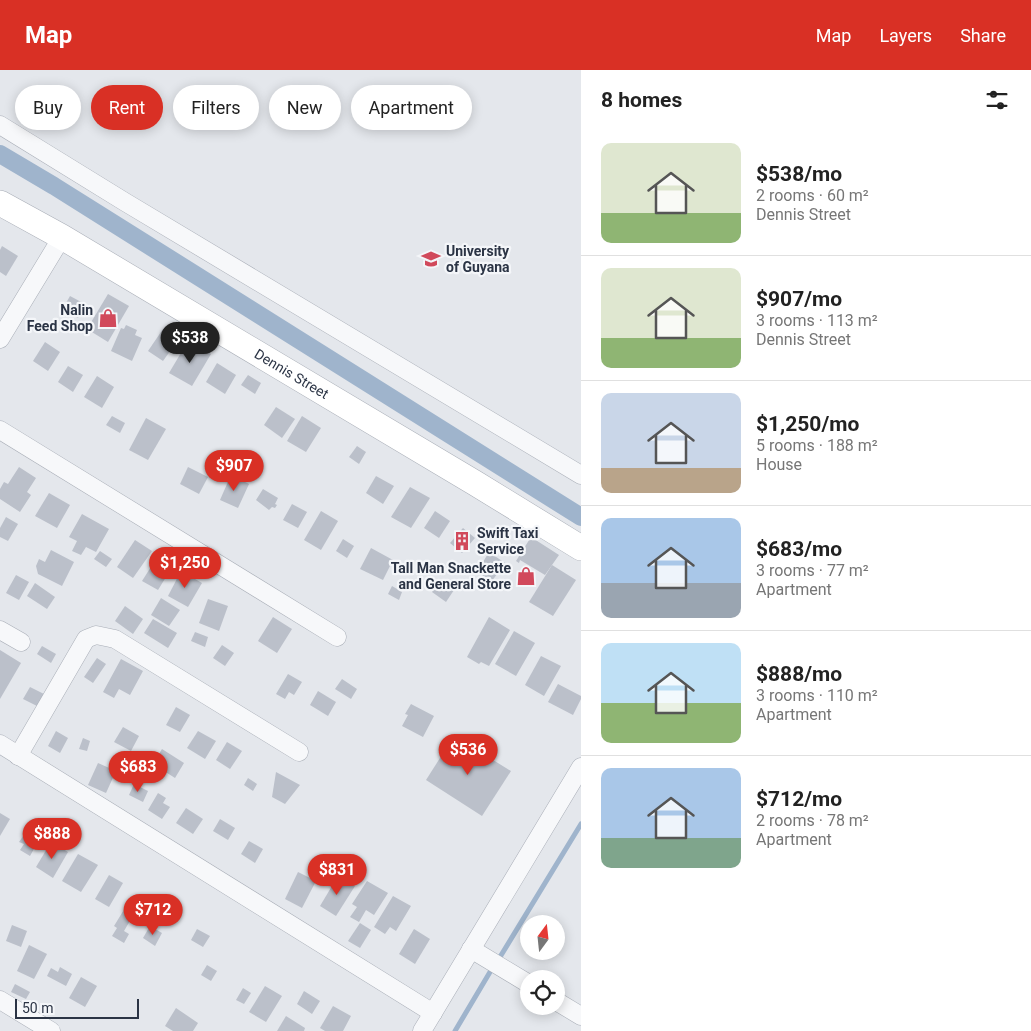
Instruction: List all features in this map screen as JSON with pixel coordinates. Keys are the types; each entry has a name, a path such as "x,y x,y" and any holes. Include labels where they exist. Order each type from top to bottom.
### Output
{"street":[{"path":"0,125 581,475"},
{"name":"Dennis Street","path":"0,203 62,237 581,548"},
{"path":"0,339 62,237"},
{"path":"0,430 337,637"},
{"path":"0,630 20,642"},
{"path":"18,756 86,639 96,635 116,639 299,752"},
{"path":"0,744 433,1013"},
{"path":"422,1031 581,767"},
{"path":"471,949 520,979"},
{"path":"0,1000 51,1031"},
{"path":"565,1006 581,1016"}],"building":[{"path":"2,246 18,256 6,276 0,272 0,250"},
{"name":"Nalin Feed Shop","path":"108,294 129,306 108,342 87,329"},
{"path":"70,296 85,304 78,318 62,310"},
{"path":"126,325 137,330 135,335 142,338 132,361 111,351 121,328 124,329"},
{"path":"163,329 178,340 163,361 148,351"},
{"path":"188,341 211,354 192,386 169,373"},
{"path":"45,342 60,352 48,371 33,361"},
{"path":"217,363 236,375 225,394 206,382"},
{"path":"68,366 83,375 73,392 58,382"},
{"path":"248,375 261,383 255,394 241,385"},
{"path":"97,376 114,387 102,408 84,397"},
{"path":"276,407 295,419 282,438 264,425"},
{"path":"112,416 125,423 120,433 106,425"},
{"path":"302,416 321,428 306,452 287,441"},
{"path":"146,418 166,429 148,460 129,450"},
{"path":"357,446 366,452 359,464 349,457"},
{"path":"19,467 36,478 27,492 31,495 20,512 0,499 0,489 4,482 8,484"},
{"path":"188,467 208,477 199,494 180,484"},
{"path":"231,475 249,484 238,508 220,500"},
{"path":"376,476 394,486 383,504 366,493"},
{"path":"410,487 430,498 411,528 391,517"},
{"path":"263,489 278,498 275,508 272,507 269,510 256,500"},
{"path":"49,493 70,505 57,528 35,516"},
{"path":"292,504 307,512 298,528 283,520"},
{"path":"321,511 338,521 321,550 304,540"},
{"path":"435,511 450,521 439,538 424,528"},
{"path":"82,514 109,529 96,552 86,547 81,555 72,551 77,541 69,537"},
{"path":"6,517 18,524 8,541 0,537 0,528"},
{"name":"Swift Taxi Service","path":"463,528 475,538 462,553 450,543"},
{"path":"531,537 559,555 545,575 520,560 519,563 516,561"},
{"path":"343,539 354,546 347,558 336,551"},
{"path":"135,540 152,551 133,578 117,567"},
{"path":"371,548 393,560 383,580 360,569"},
{"path":"51,550 74,562 62,586 38,574 36,566 39,559 45,562"},
{"path":"100,551 112,559 106,567 94,559"},
{"path":"489,552 505,563 492,581 477,572"},
{"path":"156,559 171,569 158,590 142,581"},
{"path":"552,565 576,580 553,616 529,602"},
{"path":"181,571 202,583 188,607 168,596"},
{"path":"16,575 29,582 19,600 6,593"},
{"path":"440,580 454,590 446,602 432,592"},
{"path":"35,583 55,597 47,609 27,596"},
{"path":"392,586 402,592 399,600 388,594"},
{"path":"161,598 180,610 169,626 151,615"},
{"path":"208,599 228,606 219,631 199,623"},
{"path":"125,606 143,619 133,634 115,621"},
{"path":"273,617 292,629 277,653 258,641"},
{"path":"489,617 510,630 489,666 481,662 479,664 467,657"},
{"path":"153,619 177,633 168,648 144,633"},
{"path":"514,631 535,643 516,676 495,664"},
{"path":"195,632 208,637 205,647 191,641"},
{"path":"222,645 234,653 225,666 213,658"},
{"path":"42,646 56,654 51,663 37,654"},
{"path":"0,650 21,663 0,699"},
{"path":"541,656 561,666 544,696 525,685"},
{"path":"97,658 106,664 93,683 84,677"},
{"path":"121,659 143,671 130,695 119,689 114,698 103,692"},
{"path":"288,674 302,682 294,695 289,692 285,699 276,694"},
{"path":"342,679 357,689 351,699 335,689"},
{"path":"558,684 581,696 573,715 548,702"},
{"path":"30,687 44,694 37,706 23,699"},
{"path":"318,691 336,702 328,716 310,705"},
{"path":"411,704 434,716 423,737 402,726 408,715 405,714"},
{"path":"176,707 190,715 180,732 166,725"},
{"path":"123,727 139,736 131,751 114,742"},
{"path":"56,731 68,738 60,753 48,746"},
{"path":"198,731 216,741 205,759 187,748"},
{"path":"454,736 511,771 482,816 426,780"},
{"path":"83,738 90,741 87,751 79,749"},
{"path":"227,742 242,751 230,769 216,760"},
{"path":"162,749 184,763 175,778 153,764"},
{"path":"98,763 116,771 106,793 88,785"},
{"path":"276,772 300,785 285,804 272,797"},
{"path":"248,778 257,784 253,791 244,785"},
{"path":"134,784 148,791 143,802 129,795"},
{"path":"158,793 166,798 163,803 170,807 162,819 148,810"},
{"path":"186,808 203,819 193,834 176,823"},
{"path":"0,813 10,819 0,836"},
{"path":"220,819 235,828 228,840 213,831"},
{"path":"26,832 39,840 30,856 20,850 24,844 19,842"},
{"path":"249,841 263,849 255,863 241,854"},
{"path":"51,842 68,852 53,878 36,867"},
{"path":"78,854 98,865 81,892 62,881"},
{"path":"298,872 316,881 302,908 285,899"},
{"path":"109,875 123,883 109,907 95,899"},
{"path":"338,876 355,886 336,916 320,906"},
{"path":"367,881 388,893 374,915 366,910 359,922 350,917 357,907 352,904"},
{"path":"393,896 411,906 396,931 390,927 385,934 374,927"},
{"path":"125,908 134,914 124,931 129,934 124,943 112,936 117,928 114,926"},
{"path":"360,923 371,930 360,948 348,941"},
{"path":"12,925 27,931 21,947 6,941"},
{"path":"150,926 162,933 155,946 143,938"},
{"path":"197,929 210,936 203,947 191,940"},
{"path":"414,929 430,939 415,964 399,954"},
{"path":"29,945 47,954 34,979 17,971"},
{"path":"207,965 217,971 211,981 201,975"},
{"path":"60,967 72,974 66,986 47,976 51,968 58,972"},
{"path":"81,977 97,986 85,1007 69,998"},
{"path":"15,984 30,992 26,999 11,992"},
{"path":"265,986 282,996 266,1022 249,1012"},
{"path":"243,988 251,993 244,1004 236,1000"},
{"path":"304,991 320,1001 312,1014 297,1004"},
{"path":"333,1006 351,1016 343,1031 325,1031 320,1028"},
{"path":"176,1008 198,1023 193,1031 173,1031 165,1026"},
{"path":"286,1016 305,1028 304,1031 277,1031"}],"waterway":[{"path":"0,154 581,517"},
{"path":"500,957 581,824"},
{"path":"455,1031 490,972"}],"place":[{"name":"University of Guyana","path":"431,259"},
{"name":"Nalin Feed Shop","path":"108,318"},
{"name":"Swift Taxi Service","path":"462,541"},
{"name":"Tall Man Snackette and General Store","path":"526,576"}]}
